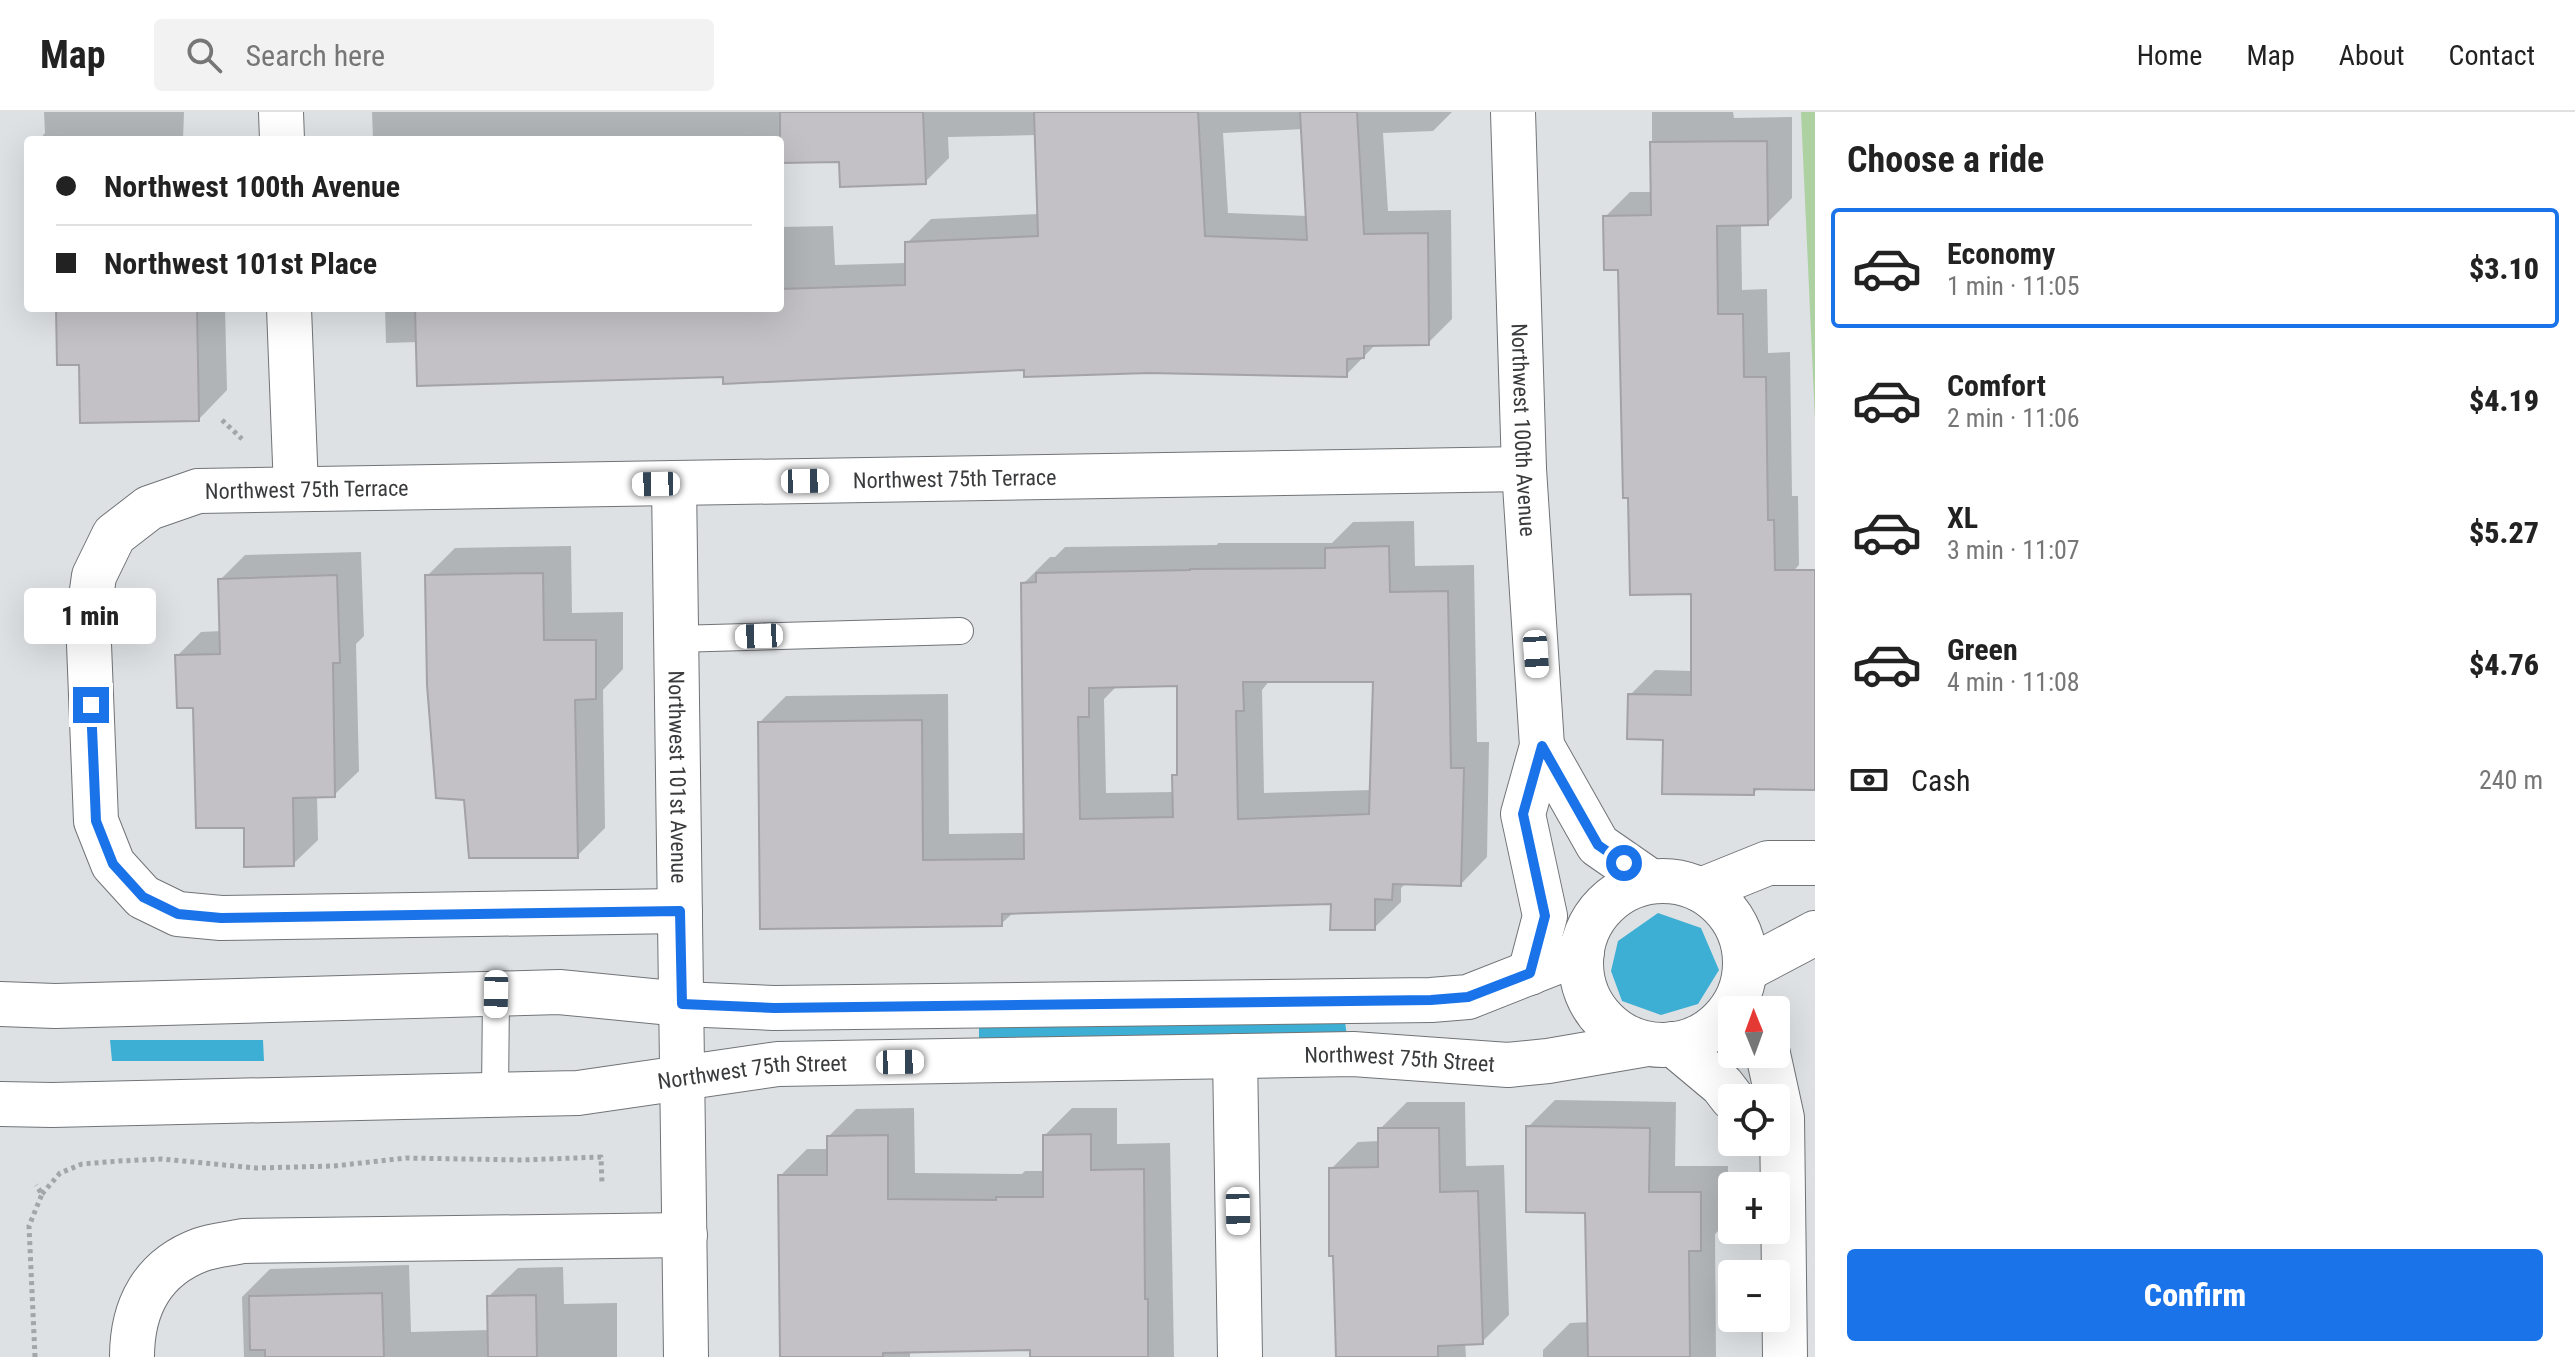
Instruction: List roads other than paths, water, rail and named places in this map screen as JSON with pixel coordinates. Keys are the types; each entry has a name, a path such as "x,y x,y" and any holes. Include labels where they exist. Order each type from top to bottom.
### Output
{"street":[{"path":"281,112 282,136"},
{"name":"Northwest 100th Avenue","path":"1513,112 1524,469 1542,746 1523,814 1545,916 1530,973"},
{"path":"289,312 296,489"},
{"name":"Northwest 75th Terrace","path":"680,911 221,918 178,914 143,897 113,864 96,821 88,619 94,576 114,535 149,508 198,491 1524,469"},
{"name":"Northwest 101st Avenue","path":"674,483 686,1357"},
{"name":"Northwest 100th Avenue","path":"1542,746 1598,845 1650,881"},
{"path":"1701,890 1768,863 1815,863"},
{"path":"1720,1084 1660,1044 1624,1035 1604,1020 1589,1000 1581,977 1582,952 1589,926 1604,906 1625,890 1650,881 1677,882 1701,890 1723,905 1737,927 1745,952 1747,988"},
{"path":"1660,1044 1699,1037 1720,1023 1747,988 1815,933"},
{"path":"0,1004 55,1006 559,992 682,1004 774,1008 1431,1000 1468,997 1582,952"},
{"name":"Northwest 75th Street","path":"0,1104 578,1093 778,1064 1353,1054 1508,1065 1660,1044"},
{"path":"1235,1056 1240,1357"},
{"path":"1772,1156 1785,1357"},
{"path":"132,1357 132,1334 144,1296 169,1265 202,1249 243,1241 685,1235"}],"lane":[{"path":"676,639 960,631"},
{"path":"495,1095 496,994"}],"water":[{"path":"1658,913 1701,928 1719,970 1698,1004 1661,1015 1622,1001 1611,971 1618,941"},
{"path":"1345,1022 1347,1036 979,1039 979,1028"},
{"path":"110,1040 263,1040 264,1061 112,1061"}]}
